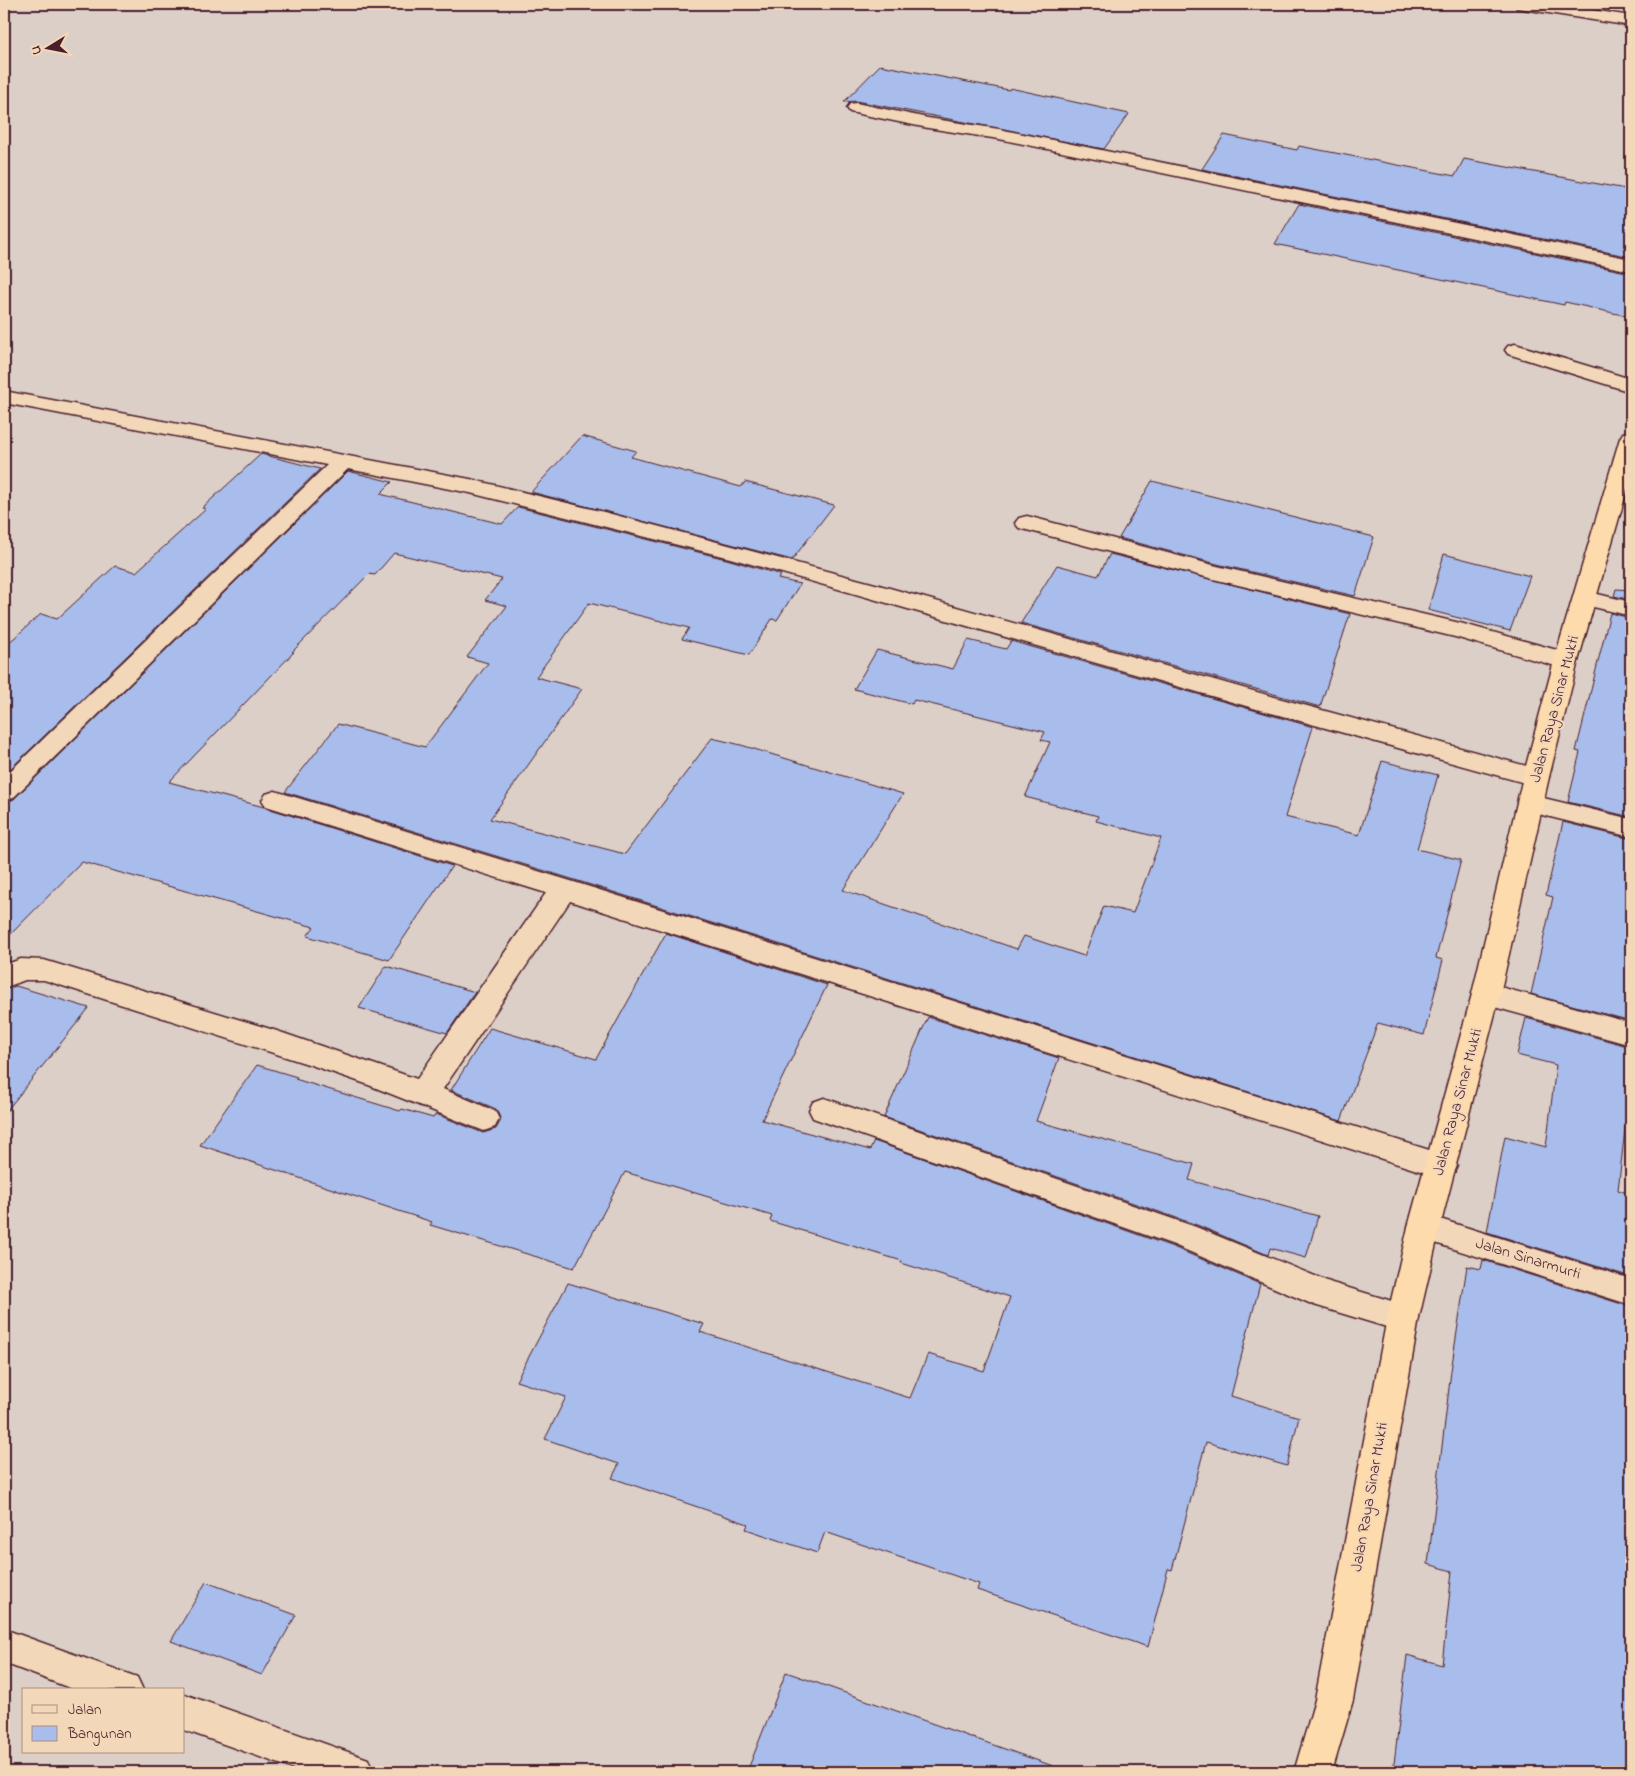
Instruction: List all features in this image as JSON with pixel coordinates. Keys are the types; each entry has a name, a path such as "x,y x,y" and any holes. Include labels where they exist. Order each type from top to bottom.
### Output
{"highway":[{"name":"Jalan Raya Sinar Mukti","path":"1313,1772 1334,1700 1403,1318 1424,1227 1442,1166 1486,994 1533,790 1566,661 1631,438"}],"street":[{"path":"1523,4 1558,6 1631,21"},
{"path":"856,108 928,123 999,134 1631,265"},
{"path":"1515,350 1631,386"},
{"path":"4,397 480,489 734,552 1385,738 1533,790 1631,828"},
{"path":"4,792 342,463"},
{"path":"1027,523 1213,572 1460,631 1566,661"},
{"path":"1585,598 1631,609"},
{"path":"275,800 564,889 1442,1166"},
{"path":"424,1093 564,889"},
{"path":"4,978 21,969 44,970 310,1052 424,1093 484,1120"},
{"path":"1486,994 1631,1034"},
{"path":"824,1110 1185,1236 1325,1295 1403,1318"},
{"name":"Jalan Sinarmurti","path":"1424,1227 1631,1292"},
{"path":"4,1646 119,1688"},
{"path":"185,1712 354,1772"}],"building":[{"path":"880,65 1009,90 1010,88 1129,114 1104,149 856,101 844,102"},
{"path":"1224,135 1297,150 1299,146 1455,176 1464,159 1631,190 1631,257 1202,169"},
{"path":"1299,204 1631,273 1631,317 1565,302 1564,305 1275,244"},
{"path":"582,436 636,451 631,457 741,487 745,482 834,505 792,560 531,492"},
{"path":"261,454 320,469 4,775 4,647 41,614 57,619 115,566 136,572 206,509 202,508"},
{"path":"348,471 392,482 380,494 502,524 518,507 730,560 781,575 778,579 800,584 777,620 772,619 749,655 682,639 689,628 589,603 536,677 582,689 490,819 625,854 712,738 903,794 843,890 1017,949 1024,936 1084,956 1104,906 1133,913 1161,838 1096,821 1098,816 1025,797 1050,742 1041,740 1045,732 914,700 912,704 854,689 877,650 953,669 968,640 1006,649 1011,641 1313,727 1285,817 1359,835 1382,761 1438,775 1417,849 1461,860 1436,958 1443,960 1424,1035 1378,1023 1341,1121 575,880 285,792 338,724 425,747 488,663 467,657 507,606 485,600 502,579 394,553 375,575 369,574 292,652 294,652 169,782 264,807 452,866 389,960 307,936 314,927 82,862 4,941 4,803 14,799"},
{"path":"1152,481 1374,537 1355,596 1217,564 1119,538"},
{"path":"1110,554 1350,614 1320,707 1021,623 1057,565 1098,576"},
{"path":"1444,554 1530,576 1510,631 1428,610"},
{"path":"1616,589 1631,590 1631,600 1614,596"},
{"path":"1610,613 1631,618 1631,817 1568,802 1580,752 1576,751"},
{"path":"1563,822 1631,839 1631,1021 1531,994 1553,897 1546,895"},
{"path":"666,933 827,985 762,1120 870,1150 874,1141 1173,1247 1260,1284 1231,1396 1299,1417 1287,1466 1206,1442 1172,1570 1168,1569 1148,1647 977,1590 979,1584 825,1532 817,1553 746,1529 748,1524 612,1478 619,1464 545,1439 566,1397 516,1381 568,1283 704,1324 700,1332 910,1398 928,1354 984,1371 1010,1297 901,1263 902,1261 770,1221 772,1216 625,1172 574,1268 430,1225 432,1222 200,1145 257,1065 297,1077 295,1079 400,1111 402,1109 433,1118 436,1114 483,1133 496,1129 501,1120 496,1109 451,1090 490,1028 596,1059"},
{"path":"386,966 475,992 447,1033 359,1008"},
{"path":"16,986 89,1008 4,1114 4,990"},
{"path":"928,1017 1059,1058 1036,1121 1194,1164 1189,1180 1318,1216 1306,1258 1270,1248 1268,1255 1197,1225 884,1117"},
{"path":"1526,1018 1631,1047 1631,1113 1627,1112 1618,1190 1631,1194 1631,1277 1487,1232 1505,1136 1546,1147 1556,1065 1517,1055"},
{"path":"1483,1260 1631,1307 1631,1772 1393,1772 1407,1655 1442,1665 1452,1571 1428,1564 1451,1371 1467,1266 1481,1269"},
{"path":"206,1582 296,1615 262,1675 171,1641"},
{"path":"786,1672 1053,1766 1052,1772 747,1772"}]}
